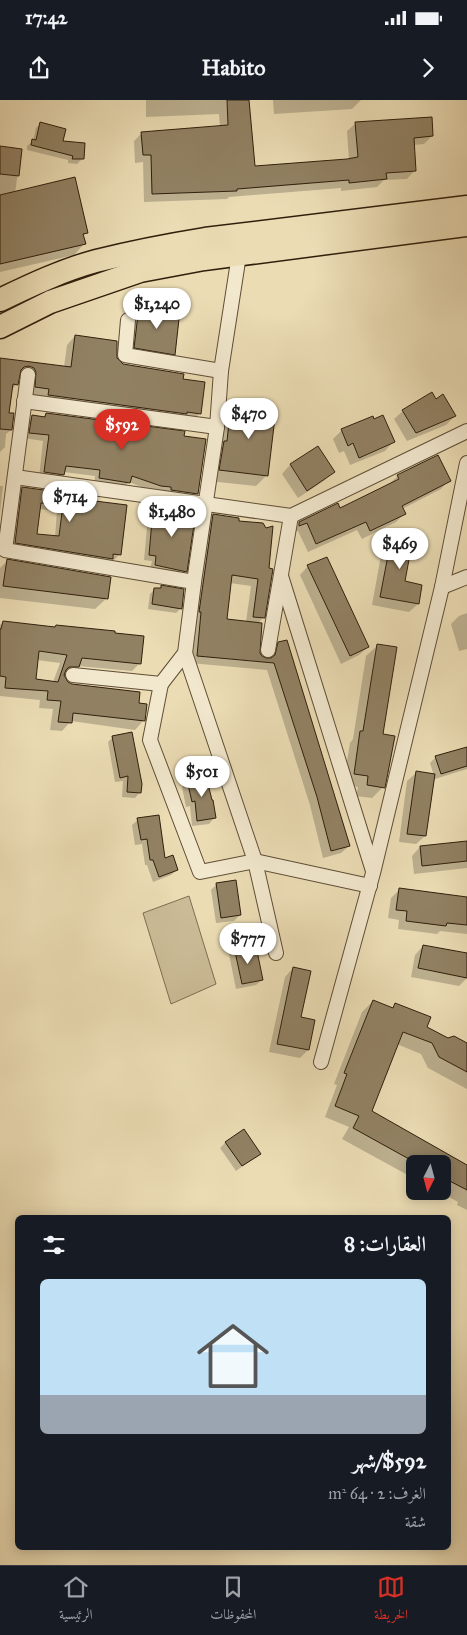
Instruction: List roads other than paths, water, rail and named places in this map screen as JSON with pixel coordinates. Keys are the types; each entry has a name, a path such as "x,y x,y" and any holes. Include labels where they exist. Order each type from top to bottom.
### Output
{"main road":[{"path":"0,300 50,277 94,262 150,249 214,238 467,208"},
{"path":"0,327 50,302 119,278 172,264 467,225"}],"street":[{"path":"240,255 221,371 217,427 185,653 255,861 276,953"},
{"path":"128,320 125,355 221,371"},
{"path":"28,375 5,550 194,582"},
{"path":"24,401 217,427"},
{"path":"15,477 291,516 467,431"},
{"path":"321,1062 372,879 442,587 467,463"},
{"path":"268,650 291,516"},
{"path":"281,576 372,879"},
{"path":"442,587 467,577"},
{"path":"185,653 161,684 150,740 200,872 255,861 372,879"},
{"path":"73,675 161,684"}]}
